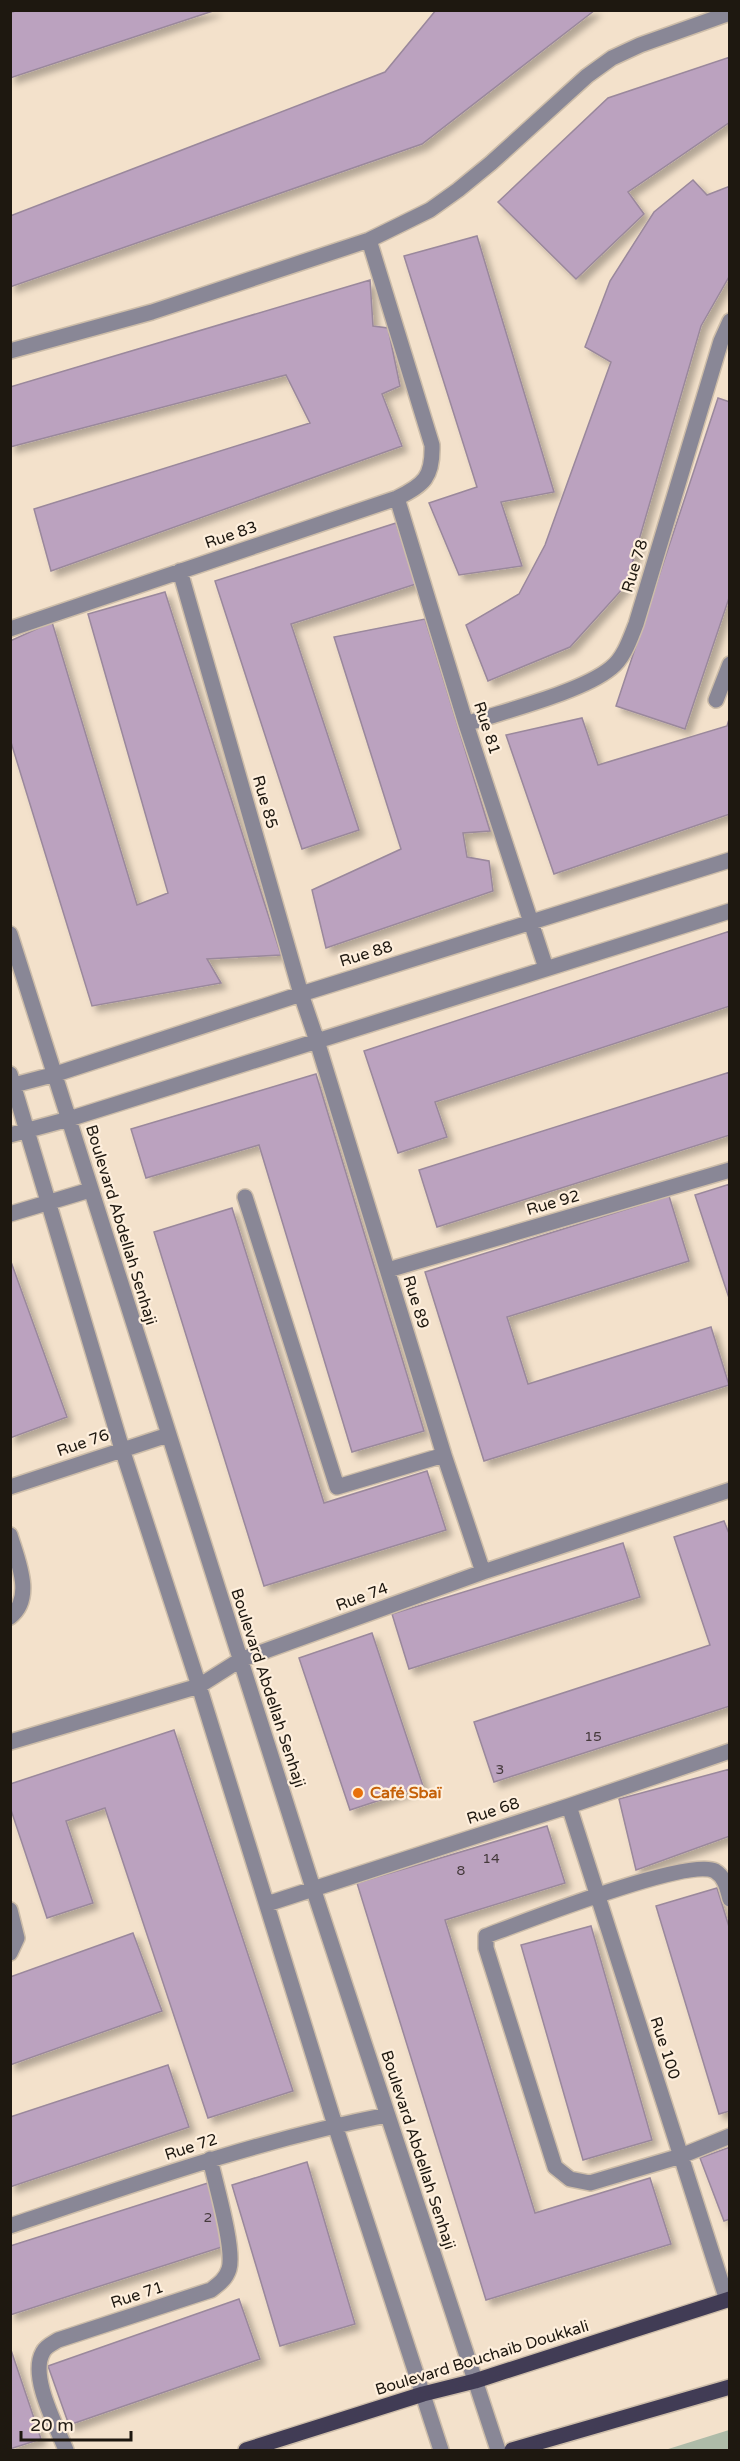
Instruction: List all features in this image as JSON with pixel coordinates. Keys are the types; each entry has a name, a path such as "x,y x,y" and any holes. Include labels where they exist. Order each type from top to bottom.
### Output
{"main road":[{"name":"Boulevard Bouchaib Doukkali","path":"246,2451 728,2300"},
{"path":"512,2451 729,2387"}],"street":[{"path":"10,351 152,312 369,240 430,210 491,163 587,76 612,58 640,45 729,13"},
{"name":"Rue 83","path":"10,629 397,498 417,489 433,464 432,445 369,240"},
{"name":"Rue 78","path":"466,724 590,681 612,667 626,648 636,624 729,321"},
{"name":"Rue 81","path":"397,498 466,724 546,968"},
{"name":"Rue 85","path":"180,571 301,994 317,1041"},
{"path":"717,700 729,664"},
{"name":"Rue 88","path":"12,1080 56,1074 301,994 729,860"},
{"path":"10,1135 69,1119 729,911"},
{"name":"Boulevard Abdellah Senhaji","path":"10,934 313,1888 498,2451"},
{"name":"Rue 89","path":"317,1041 444,1455 483,1572"},
{"path":"12,1080 122,1449 199,1686 335,2125 441,2451"},
{"name":"Rue 92","path":"387,1270 729,1170"},
{"path":"10,1214 90,1190"},
{"path":"245,1197 337,1487 444,1455"},
{"name":"Rue 76","path":"10,1486 168,1435"},
{"name":"Rue 74","path":"10,1742 199,1686 240,1660 483,1572 729,1490"},
{"path":"10,1535 23,1580 22,1598 17,1612 10,1617"},
{"name":"Rue 68","path":"267,1904 569,1806 729,1750"},
{"name":"Rue 100","path":"569,1806 728,2300"},
{"path":"729,1899 724,1879 714,1870 694,1869 597,1894 486,1936 486,1948 555,2167 570,2179 590,2183 681,2156 729,2136"},
{"path":"10,1910 17,1938 10,1953"},
{"name":"Rue 72","path":"10,2226 210,2159 335,2125 387,2115"},
{"name":"Rue 71","path":"66,2451 38,2379 38,2362 44,2349 58,2340 211,2290 223,2281 229,2270 229,2249 210,2159"}],"green space":[{"path":"729,2430 729,2450 665,2450"}],"building":[{"path":"18,10 216,10 10,78 10,13"},
{"path":"436,10 595,10 422,144 10,287 10,216 385,72"},
{"path":"730,57 730,122 628,192 644,214 576,279 498,202 608,98"},
{"path":"693,180 707,195 730,186 730,275 701,326 626,585 570,647 488,681 466,625 519,594 545,545 611,362 585,347 610,281 654,212"},
{"path":"477,236 554,492 501,502 522,566 459,575 429,503 477,487 404,256"},
{"path":"370,280 373,326 388,328 400,386 382,394 402,446 51,571 34,509 310,423 286,375 10,447 10,387"},
{"path":"718,398 730,402 730,595 685,729 616,706"},
{"path":"396,523 416,584 291,624 359,830 302,849 215,581"},
{"path":"165,592 281,955 207,959 221,983 92,1006 10,739 10,641 52,622 137,905 168,893 88,614"},
{"path":"425,619 490,831 463,833 467,857 489,861 493,891 326,948 312,890 401,849 334,637"},
{"path":"730,716 730,814 554,874 506,735 582,718 598,765 727,726"},
{"path":"730,931 730,1006 435,1102 447,1137 398,1153 364,1051"},
{"path":"730,1072 730,1135 437,1227 419,1170"},
{"path":"316,1074 424,1431 352,1452 259,1145 146,1178 131,1129"},
{"path":"730,1184 730,1301 695,1195"},
{"path":"669,1196 689,1261 507,1317 528,1384 711,1327 729,1385 484,1461 425,1272"},
{"path":"232,1208 324,1503 427,1471 446,1530 264,1586 154,1232"},
{"path":"10,1259 67,1417 10,1438"},
{"path":"724,1521 730,1536 730,1706 494,1782 474,1722 710,1645 674,1537"},
{"path":"623,1543 640,1597 409,1669 392,1614"},
{"path":"372,1633 423,1786 350,1810 299,1658"},
{"path":"174,1730 293,2091 208,2118 105,1808 66,1821 93,1903 47,1918 10,1807 10,1784"},
{"path":"730,1769 730,1836 636,1870 619,1799"},
{"path":"547,1826 565,1883 445,1920 535,2213 650,2178 671,2244 486,2300 357,1883"},
{"path":"717,1888 730,1930 730,2111 719,2114 656,1906"},
{"path":"591,1926 652,2140 583,2160 521,1945"},
{"path":"133,1933 162,2011 10,2065 10,1977"},
{"path":"168,2065 189,2127 10,2187 10,2117"},
{"path":"730,2147 730,2219 724,2221 700,2158"},
{"path":"307,2162 355,2324 280,2346 232,2185"},
{"path":"208,2183 228,2245 10,2315 10,2246"},
{"path":"239,2299 260,2359 69,2425 48,2366"},
{"path":"10,2347 41,2439 10,2449"}],"place":[{"name":"Café Sbaï","path":"358,1793"}]}
